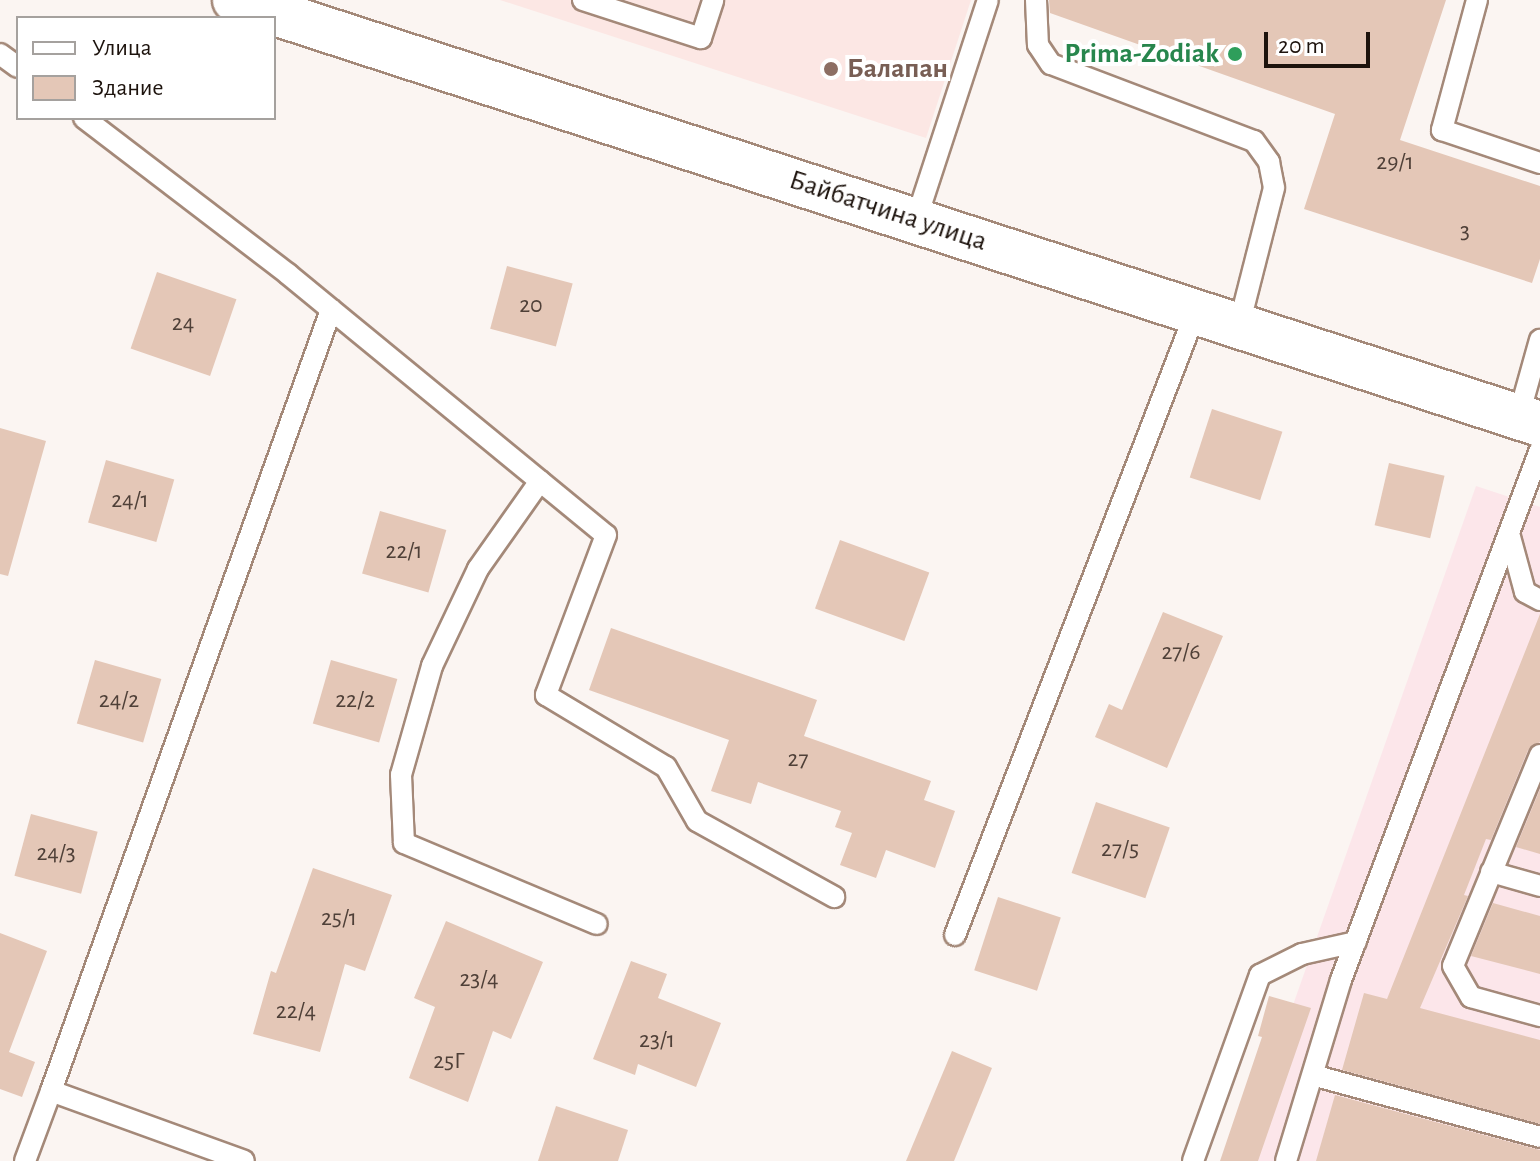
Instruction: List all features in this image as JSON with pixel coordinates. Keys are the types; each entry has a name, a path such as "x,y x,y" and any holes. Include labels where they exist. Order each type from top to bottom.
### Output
{"street":[{"name":"Байбатчина улица","path":"235,0 1239,325 1533,430"}],"lane":[{"path":"583,0 701,38 713,0"},
{"path":"916,220 988,0"},
{"path":"1036,0 1038,45 1051,64 1254,141 1269,162 1274,188 1239,325"},
{"path":"1477,0 1442,130 1540,163"},
{"path":"87,120 331,310 606,535 546,695 666,767 697,821 834,897"},
{"path":"25,1161 331,310"},
{"path":"955,935 1196,311"},
{"path":"1286,1161 1316,1076 1356,942 1509,533 1533,430 1540,340"},
{"path":"540,481 478,569 432,666 401,775 404,843 597,924"},
{"path":"1509,533 1525,592 1540,600"},
{"path":"1540,755 1453,966 1455,977 1471,997 1540,1016"},
{"path":"1491,872 1540,886"},
{"path":"1193,1161 1260,975 1302,954 1356,942"},
{"path":"1316,1076 1540,1137"},
{"path":"51,1091 244,1161"}],"shaded area":[{"name":"Балапан","path":"500,0 971,0 926,138"},
{"path":"1476,486 1540,507 1540,1161 1238,1161"}],"building":[{"path":"1049,0 1446,0 1400,140 1540,186 1540,259 1532,283 1304,209 1335,114 1050,13"},
{"path":"507,266 573,284 556,346 490,329"},
{"path":"157,272 236,299 210,376 131,349"},
{"path":"1212,409 1282,432 1260,500 1190,477"},
{"path":"0,428 46,441 8,576 0,574"},
{"path":"106,460 174,480 156,542 88,522"},
{"path":"1389,463 1445,476 1430,538 1375,525"},
{"path":"380,511 446,530 428,593 362,573"},
{"path":"840,540 929,572 904,641 815,609"},
{"path":"1163,612 1223,636 1167,768 1095,737 1109,704 1122,710"},
{"path":"1540,614 1540,742 1528,750 1491,840 1486,839 1464,895 1468,896 1420,1008 1540,1040 1540,1124 1342,1070 1364,993 1387,999"},
{"path":"611,628 817,700 804,736 931,781 924,800 955,811 935,868 886,850 876,878 840,865 852,833 835,827 841,811 758,782 751,804 711,791 729,740 589,690"},
{"path":"95,660 161,679 143,742 77,723"},
{"path":"331,660 397,679 379,742 313,723"},
{"path":"1540,789 1540,854 1516,847"},
{"path":"1096,802 1170,827 1145,898 1072,873"},
{"path":"31,814 98,832 81,894 14,876"},
{"path":"313,868 392,895 365,971 345,964 320,1052 253,1034 271,971 276,973"},
{"path":"998,897 1061,917 1037,991 974,970"},
{"path":"1493,903 1540,916 1540,974 1471,956"},
{"path":"446,921 543,962 511,1039 493,1031 468,1102 409,1078 435,1007 414,998"},
{"path":"0,933 47,951 9,1052 35,1062 22,1097 0,1089"},
{"path":"631,961 667,974 658,998 721,1023 696,1087 638,1064 635,1075 593,1059"},
{"path":"1269,996 1311,1008 1258,1161 1220,1161 1262,1037 1258,1036"},
{"path":"952,1051 992,1068 954,1161 906,1161"},
{"path":"1335,1095 1540,1150 1540,1161 1316,1161"},
{"path":"556,1106 628,1130 618,1161 538,1161"}],"place":[{"name":"Prima-Zodiak","path":"1235,54"},
{"name":"Балапан","path":"831,69"}]}
